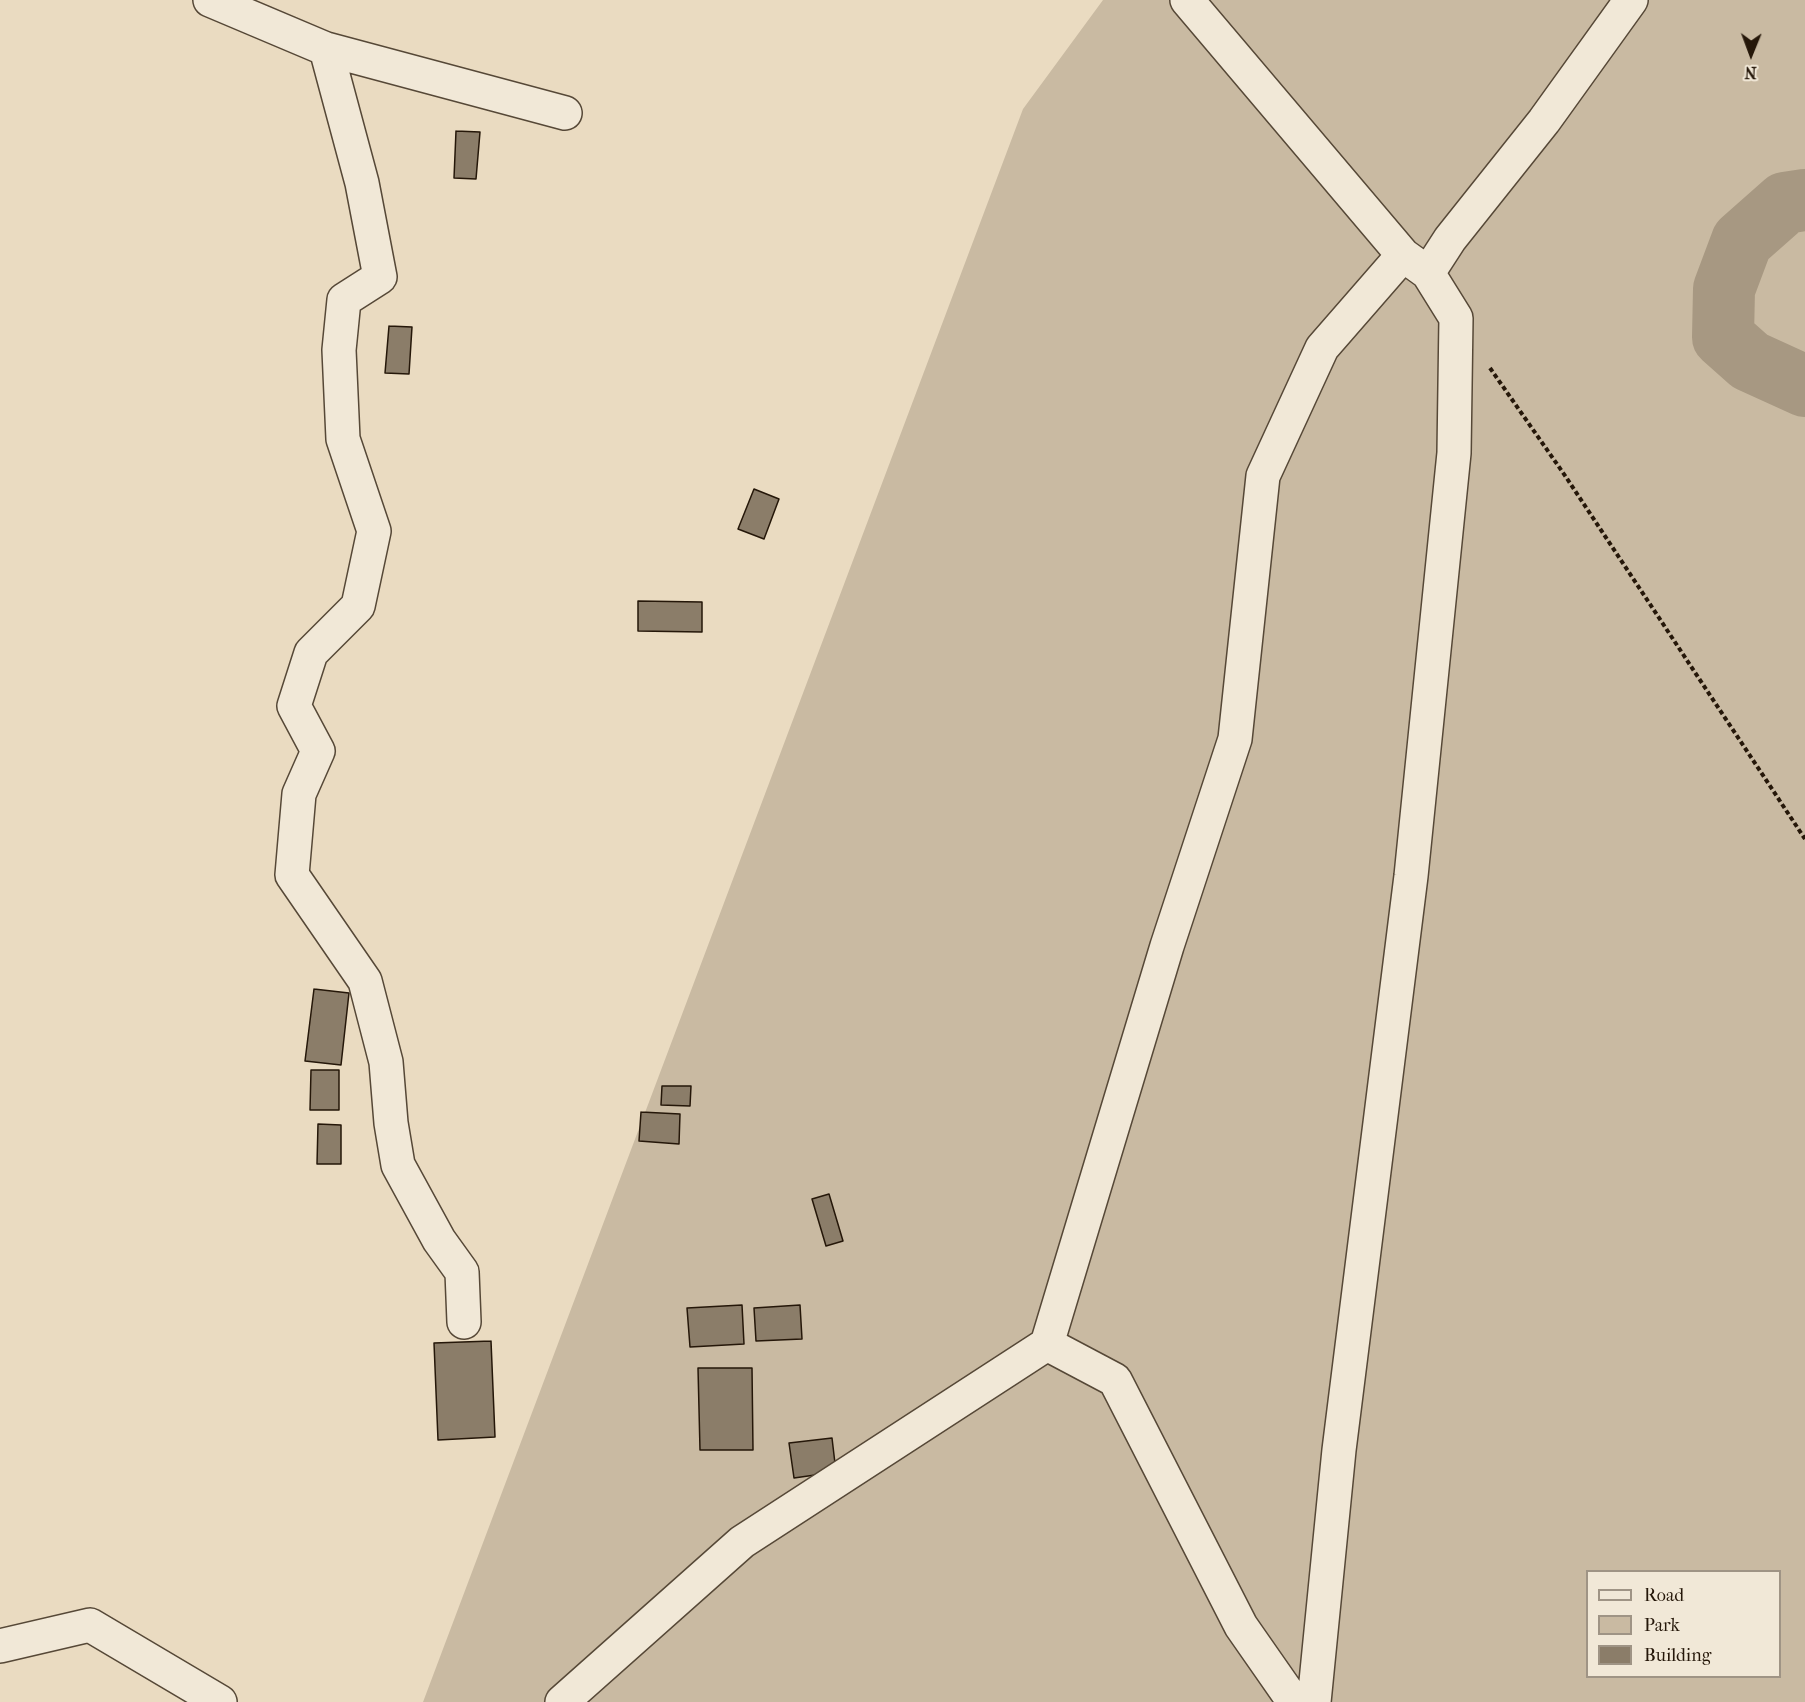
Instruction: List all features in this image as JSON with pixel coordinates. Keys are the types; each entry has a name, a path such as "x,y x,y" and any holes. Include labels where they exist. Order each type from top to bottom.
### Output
{"street":[{"path":"210,0 326,49 565,113"},
{"path":"1187,0 1416,264 1456,318 1472,362 1455,453 1411,876 1339,1450 1314,1702"},
{"path":"562,1702 742,1542 1047,1344 1167,946 1235,739 1263,476 1322,348 1416,264 1450,239 1544,121 1631,0"},
{"path":"326,49 362,183 380,277 345,300 339,350 343,439 374,531 358,606 311,653 294,706 318,751 298,794 291,876 365,981 386,1062 398,1165 439,1240 462,1272 464,1322"},
{"path":"1047,1344 1115,1380 1241,1626 1294,1702"},
{"path":"0,1646 90,1625 220,1702"}],"path":[{"path":"1472,362 1566,477 1805,839"}],"green space":[{"path":"1103,0 1805,0 1805,1702 423,1702 1023,109"}],"building":[{"path":"456,131 480,132 476,179 454,178"},
{"path":"389,326 412,327 409,374 385,373"},
{"path":"754,489 779,499 764,539 738,529"},
{"path":"638,601 702,602 702,632 638,631"},
{"path":"314,989 349,993 341,1065 305,1061"},
{"path":"311,1070 339,1070 339,1110 310,1110"},
{"path":"662,1086 691,1086 690,1106 661,1105"},
{"path":"641,1112 680,1114 679,1144 639,1141"},
{"path":"318,1124 341,1125 341,1164 317,1164"},
{"path":"829,1194 843,1241 826,1246 812,1199"},
{"path":"742,1305 744,1344 690,1347 687,1308"},
{"path":"800,1305 802,1339 756,1341 754,1308"},
{"path":"491,1341 495,1437 438,1440 434,1343"},
{"path":"698,1368 752,1368 753,1450 700,1450"},
{"path":"832,1438 836,1472 794,1478 789,1443"}],"waterway":[{"path":"1805,200 1785,203 1742,241 1724,289 1723,337 1750,361 1805,386"}]}
